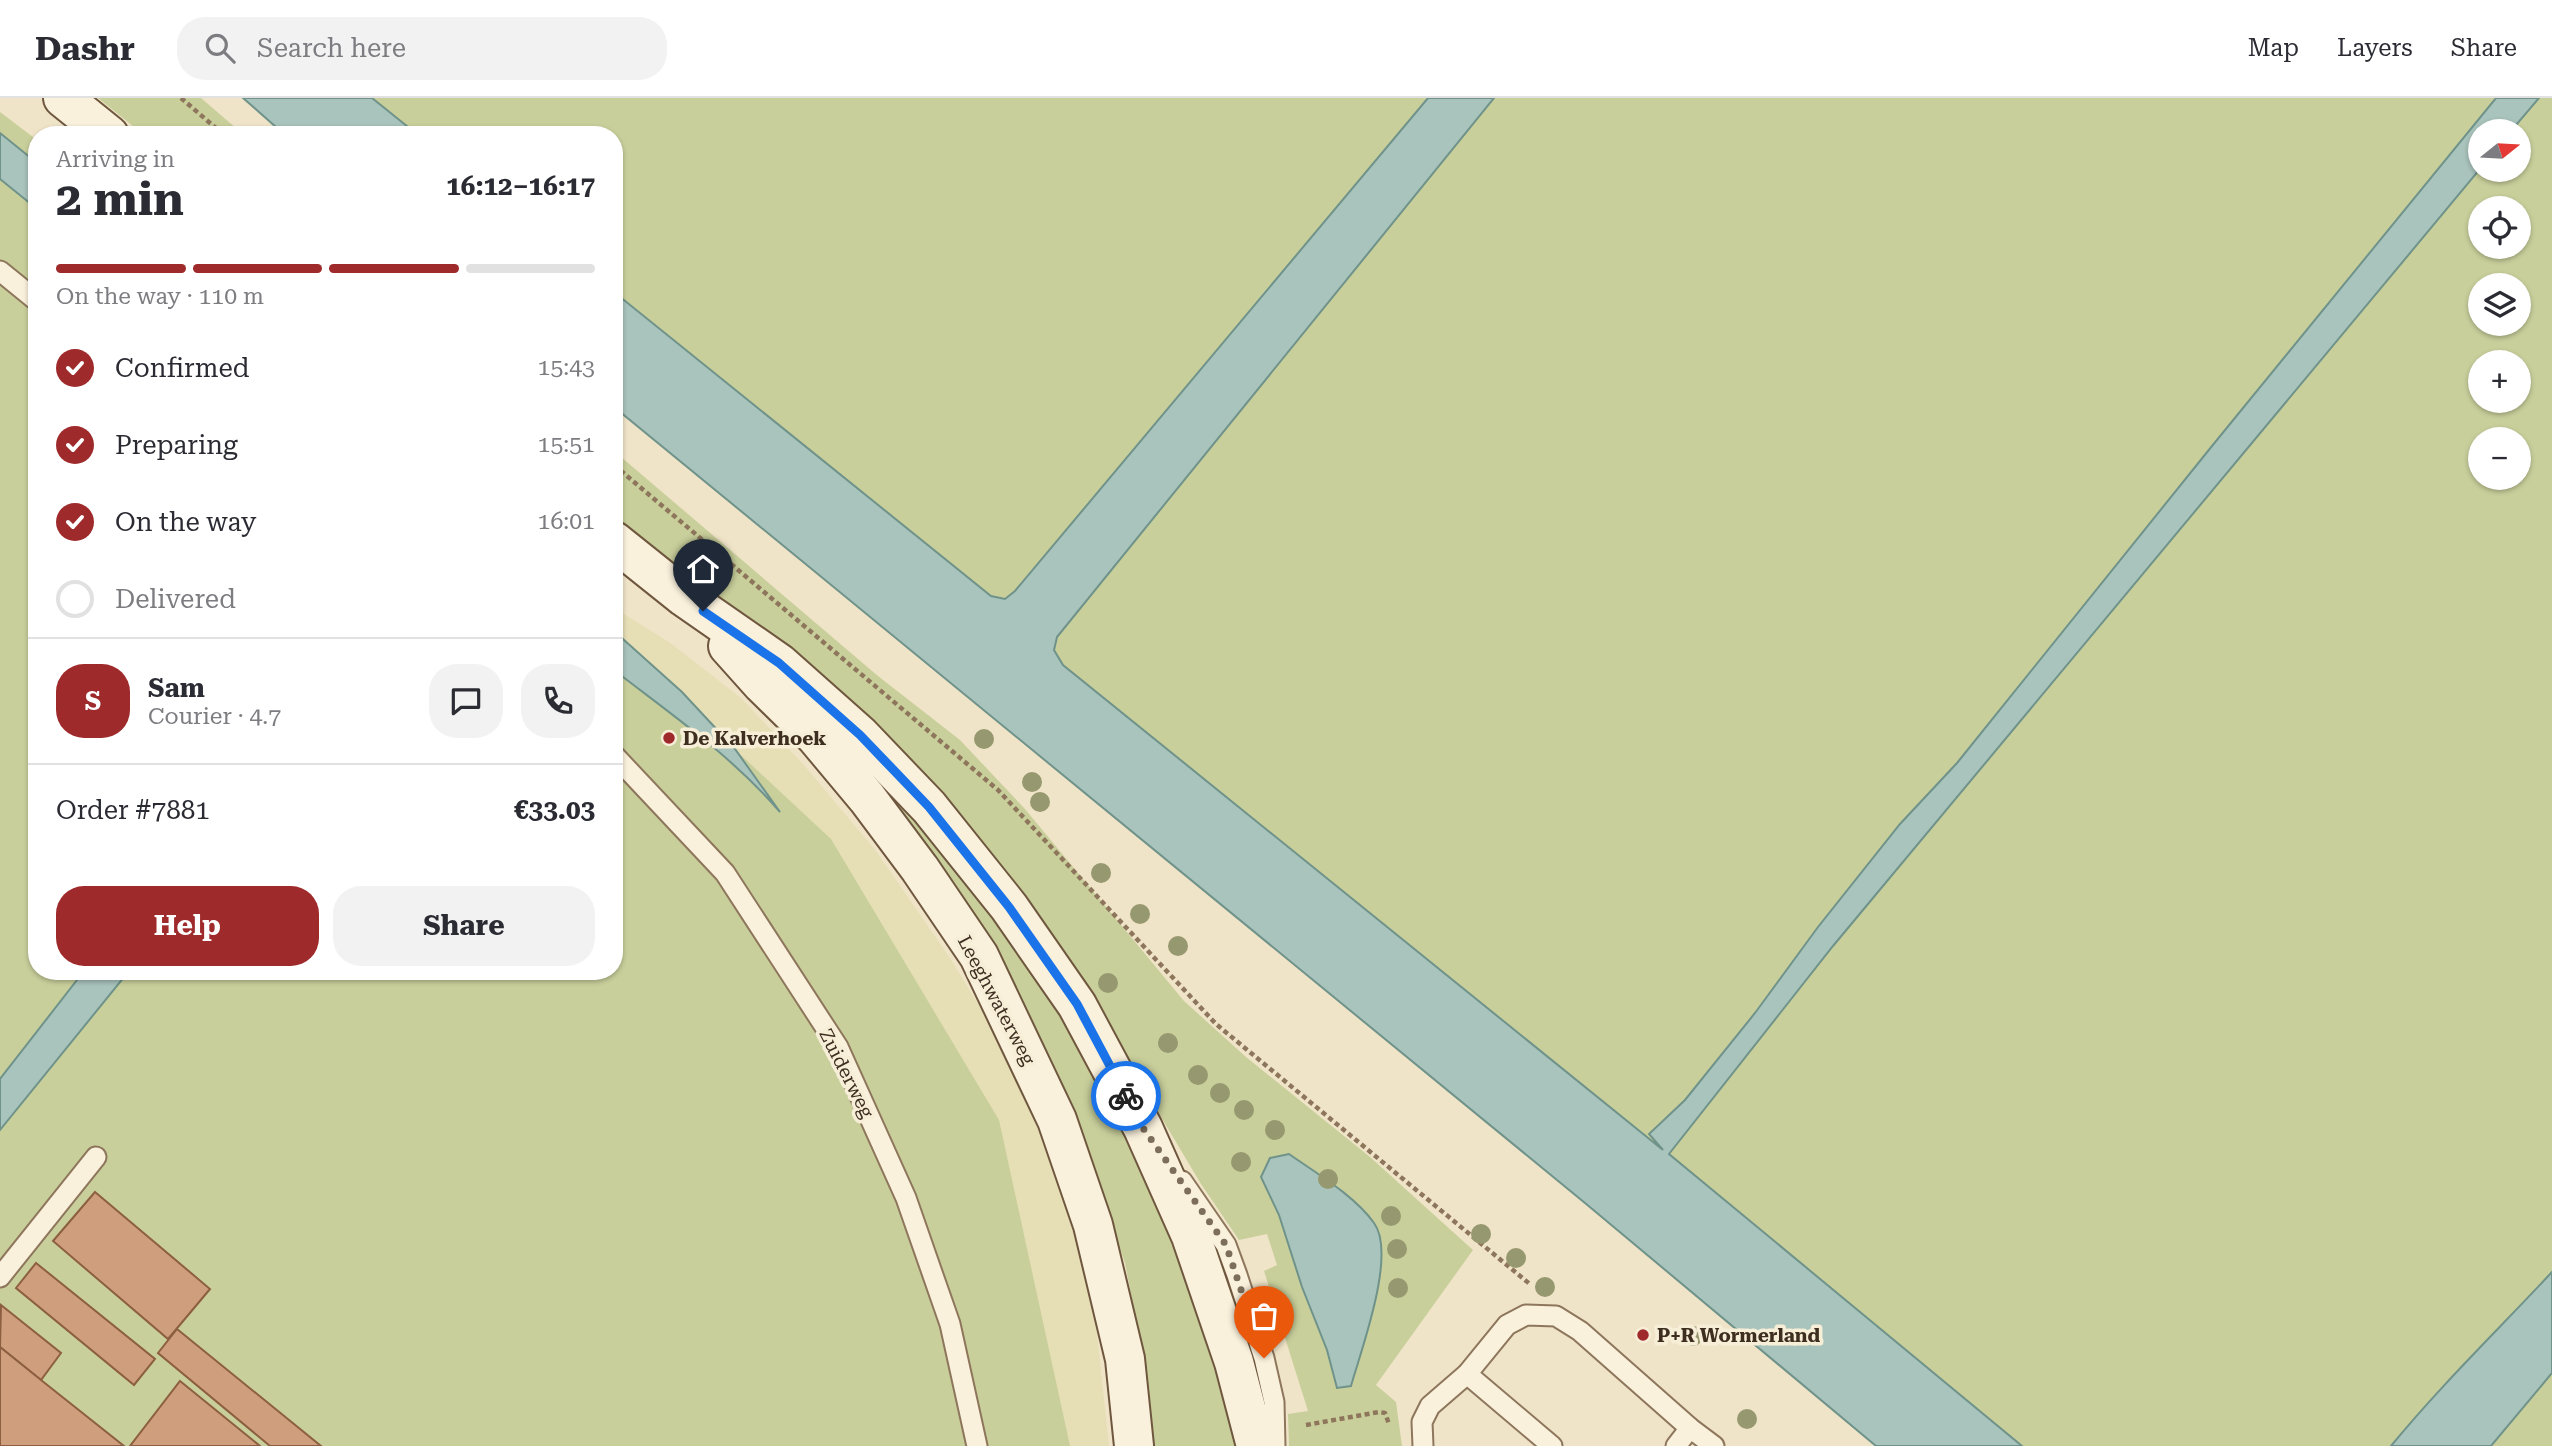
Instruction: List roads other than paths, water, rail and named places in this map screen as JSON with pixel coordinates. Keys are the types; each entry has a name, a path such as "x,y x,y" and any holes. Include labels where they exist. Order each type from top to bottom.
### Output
{"main road":[{"path":"63,98 98,126"},
{"name":"Leeghwaterweg","path":"623,548 684,597 779,663 860,735 929,807 1009,907 1077,1004 1143,1128 1191,1236 1234,1362 1256,1446"},
{"name":"Leeghwaterweg","path":"684,597 762,684 817,737 867,798 920,869 978,956 1057,1121 1093,1225 1125,1359 1134,1446"}],"lane":[{"path":"0,271 28,294"},
{"name":"Zuiderweg","path":"623,765 725,873 838,1047 906,1198 950,1324 977,1446"},
{"path":"1143,1128 1226,1245 1264,1358 1274,1402 1275,1446"},
{"path":"0,1277 96,1157"},
{"path":"1423,1446 1422,1422 1430,1406 1467,1374 1507,1325 1526,1315 1556,1316 1580,1331 1690,1429 1714,1446"},
{"path":"1467,1374 1552,1446"},
{"path":"1676,1446 1690,1429"}],"water":[{"path":"243,98 372,98 407,126 275,126"},
{"path":"1428,98 1494,98 1057,637 1054,650 1063,665 1663,1150 1649,1134 1685,1100 1900,824 1957,763 2468,132 2469,182 1833,946 1669,1154 2022,1446 1876,1446 1585,1203 623,414 623,299 991,596 1005,599 1015,591"},
{"path":"2496,98 2539,98 2521,119 2479,119"},
{"path":"0,133 28,156 28,202 0,179"},
{"path":"623,639 682,692 735,749 780,812 722,754 623,677"},
{"path":"77,980 122,980 0,1130 0,1079"},
{"path":"1289,1154 1366,1213 1380,1237 1382,1256 1375,1303 1351,1386 1337,1388 1327,1350 1302,1287 1279,1215 1261,1177 1270,1158"},
{"path":"2552,1272 2552,1373 2491,1446 2391,1446 2450,1379"}],"place":[{"name":"De Kalverhoek","path":"669,738"},
{"name":"P+R Wormerland","path":"1643,1335"}]}
